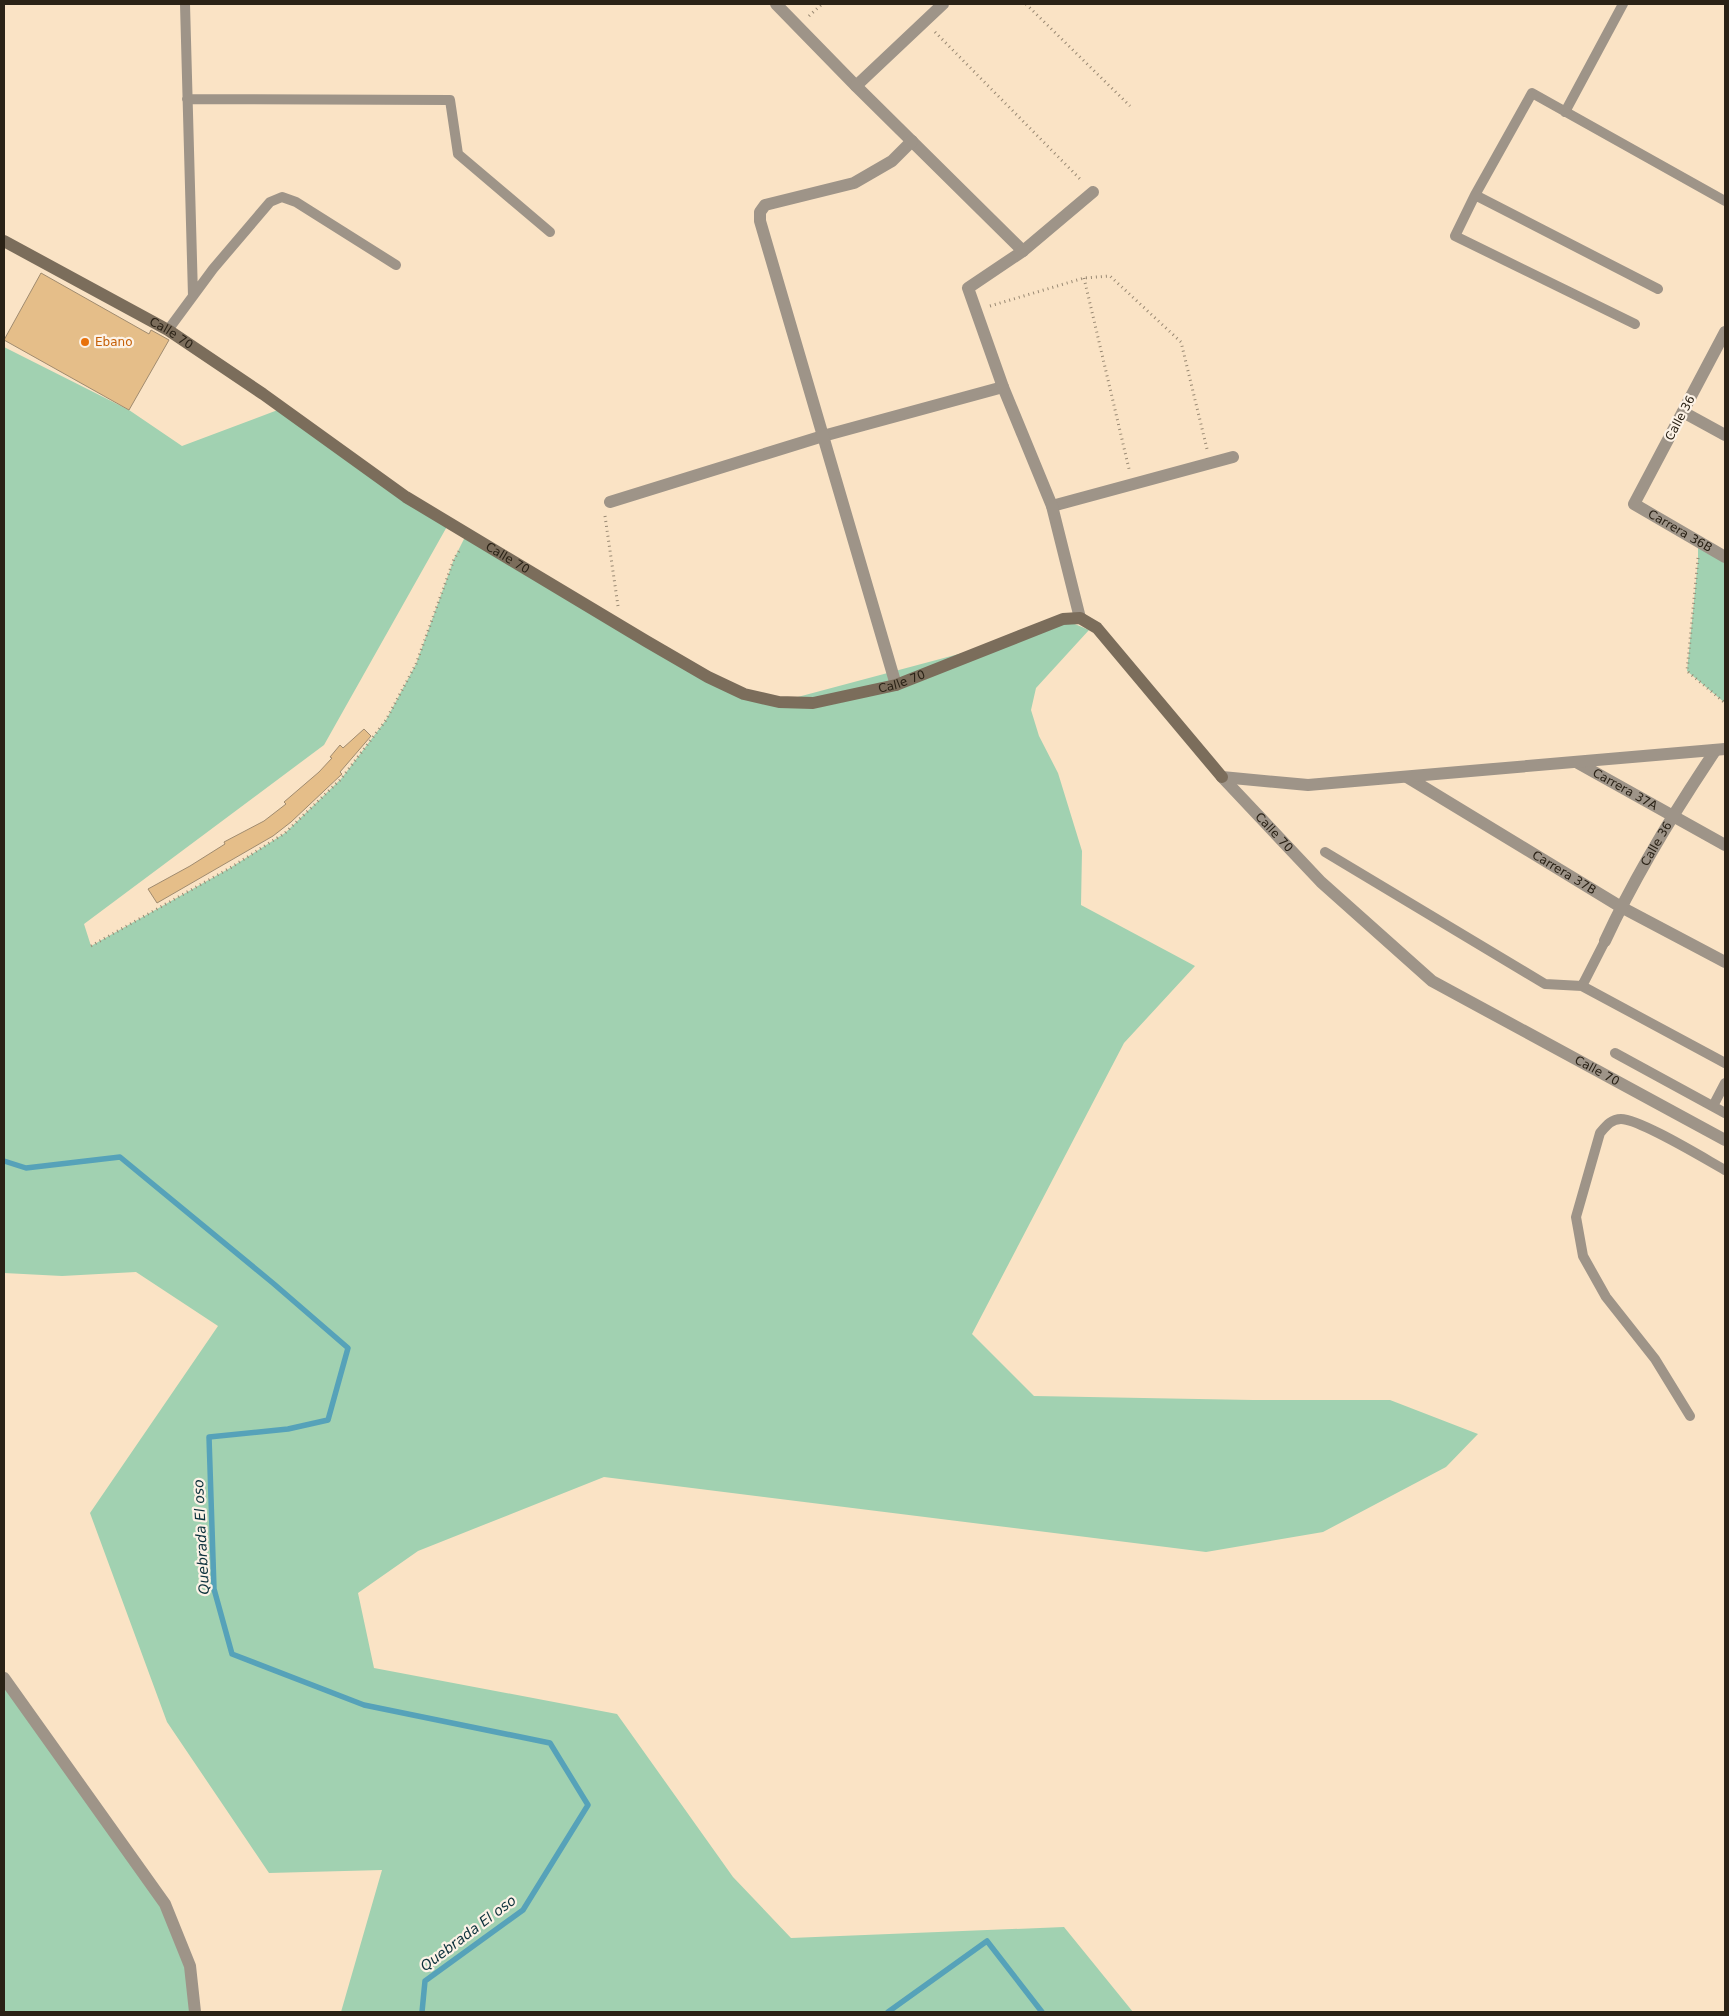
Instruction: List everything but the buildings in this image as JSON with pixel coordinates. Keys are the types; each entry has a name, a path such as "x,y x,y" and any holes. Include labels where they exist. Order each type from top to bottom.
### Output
{"main road":[{"name":"Calle 70","path":"4,241 168,330 264,394 406,497 610,620 708,677 744,694 779,702 813,703 896,684 1063,619 1080,618 1097,628 1222,777"}],"street":[{"path":"776,4 1023,251"},
{"path":"856,86 943,4"},
{"path":"896,684 760,220 760,212 765,205 854,183 892,161 912,141"},
{"path":"1080,618 1052,506 1003,387 968,288 1023,251 1093,192"},
{"name":"Calle 36","path":"1634,504 1725,332"},
{"path":"610,502 823,436 1003,387"},
{"path":"1683,412 1725,435"},
{"path":"1052,506 1233,457"},
{"name":"Carrera 36B","path":"1634,504 1725,557"},
{"path":"1222,777 1308,785 1720,750"},
{"name":"Calle 36","path":"1605,941 1621,906 1672,816 1720,750"},
{"name":"Carrera 37A","path":"1578,762 1725,845"},
{"name":"Calle 70","path":"1222,777 1321,882 1432,981 1725,1140"},
{"name":"Carrera 37B","path":"1407,777 1621,906 1725,962"},
{"path":"4,1678 165,1904 190,1966 195,2012"}],"lane":[{"path":"185,4 193,296"},
{"path":"1565,112 1623,4"},
{"path":"1635,324 1455,236 1475,195 1532,93 1725,202"},
{"path":"187,99 450,100 458,154 550,232"},
{"path":"1475,195 1658,289"},
{"path":"168,330 213,269 270,202 282,198 296,202 396,265"},
{"path":"1325,852 1545,984 1582,986 1725,1063"},
{"path":"1582,986 1605,941"},
{"path":"1616,1053 1725,1113"},
{"path":"1713,1106 1725,1083"},
{"path":"1690,1416 1655,1358 1606,1297 1584,1256 1576,1217 1600,1133 1609,1122 1621,1119 1638,1122 1725,1170"}],"path":[{"path":"1026,4 1130,106"},
{"path":"924,21 1093,192"},
{"path":"975,311 1084,278 1110,276 1181,342 1211,463"},
{"path":"1084,278 1132,484"},
{"path":"610,502 605,510 605,524 618,605 610,620"},
{"path":"91,946 230,868 285,833 341,779 386,720 416,664 454,559 469,534"},
{"path":"1698,542 1698,560 1687,671 1725,703"}],"green space":[{"path":"4,347 129,410 182,446 283,408 466,532 738,696 779,702 1000,643 1063,619 1089,630 1036,688 1031,710 1039,736 1058,773 1082,851 1081,905 1195,966 1124,1043 972,1334 1034,1396 1253,1400 1390,1400 1478,1434 1446,1467 1323,1532 1206,1552 604,1477 418,1551 358,1593 374,1668 617,1714 733,1877 791,1938 1064,1927 1133,2012 341,2012 382,1870 269,1873 167,1722 90,1513 218,1326 136,1272 62,1276 4,1273","holes":["449,523 467,533 454,559 416,664 386,720 341,779 285,833 230,868 91,946 84,924 324,745"]},
{"path":"1698,542 1725,557 1725,703 1687,671 1698,560"},
{"path":"4,1686 146,1877 190,1966 195,2012 4,2012"}],"waterway":[{"name":"Quebrada El oso","path":"4,1161 26,1168 120,1157 274,1284 348,1348 328,1420 288,1429 209,1437 214,1589 232,1654 364,1705 550,1743 588,1805 523,1910 425,1981 422,2012"},
{"name":"Quebrada El oso","path":"888,2012 987,1941 1042,2012"}],"place":[{"name":"Ebano","path":"85,342"}]}
